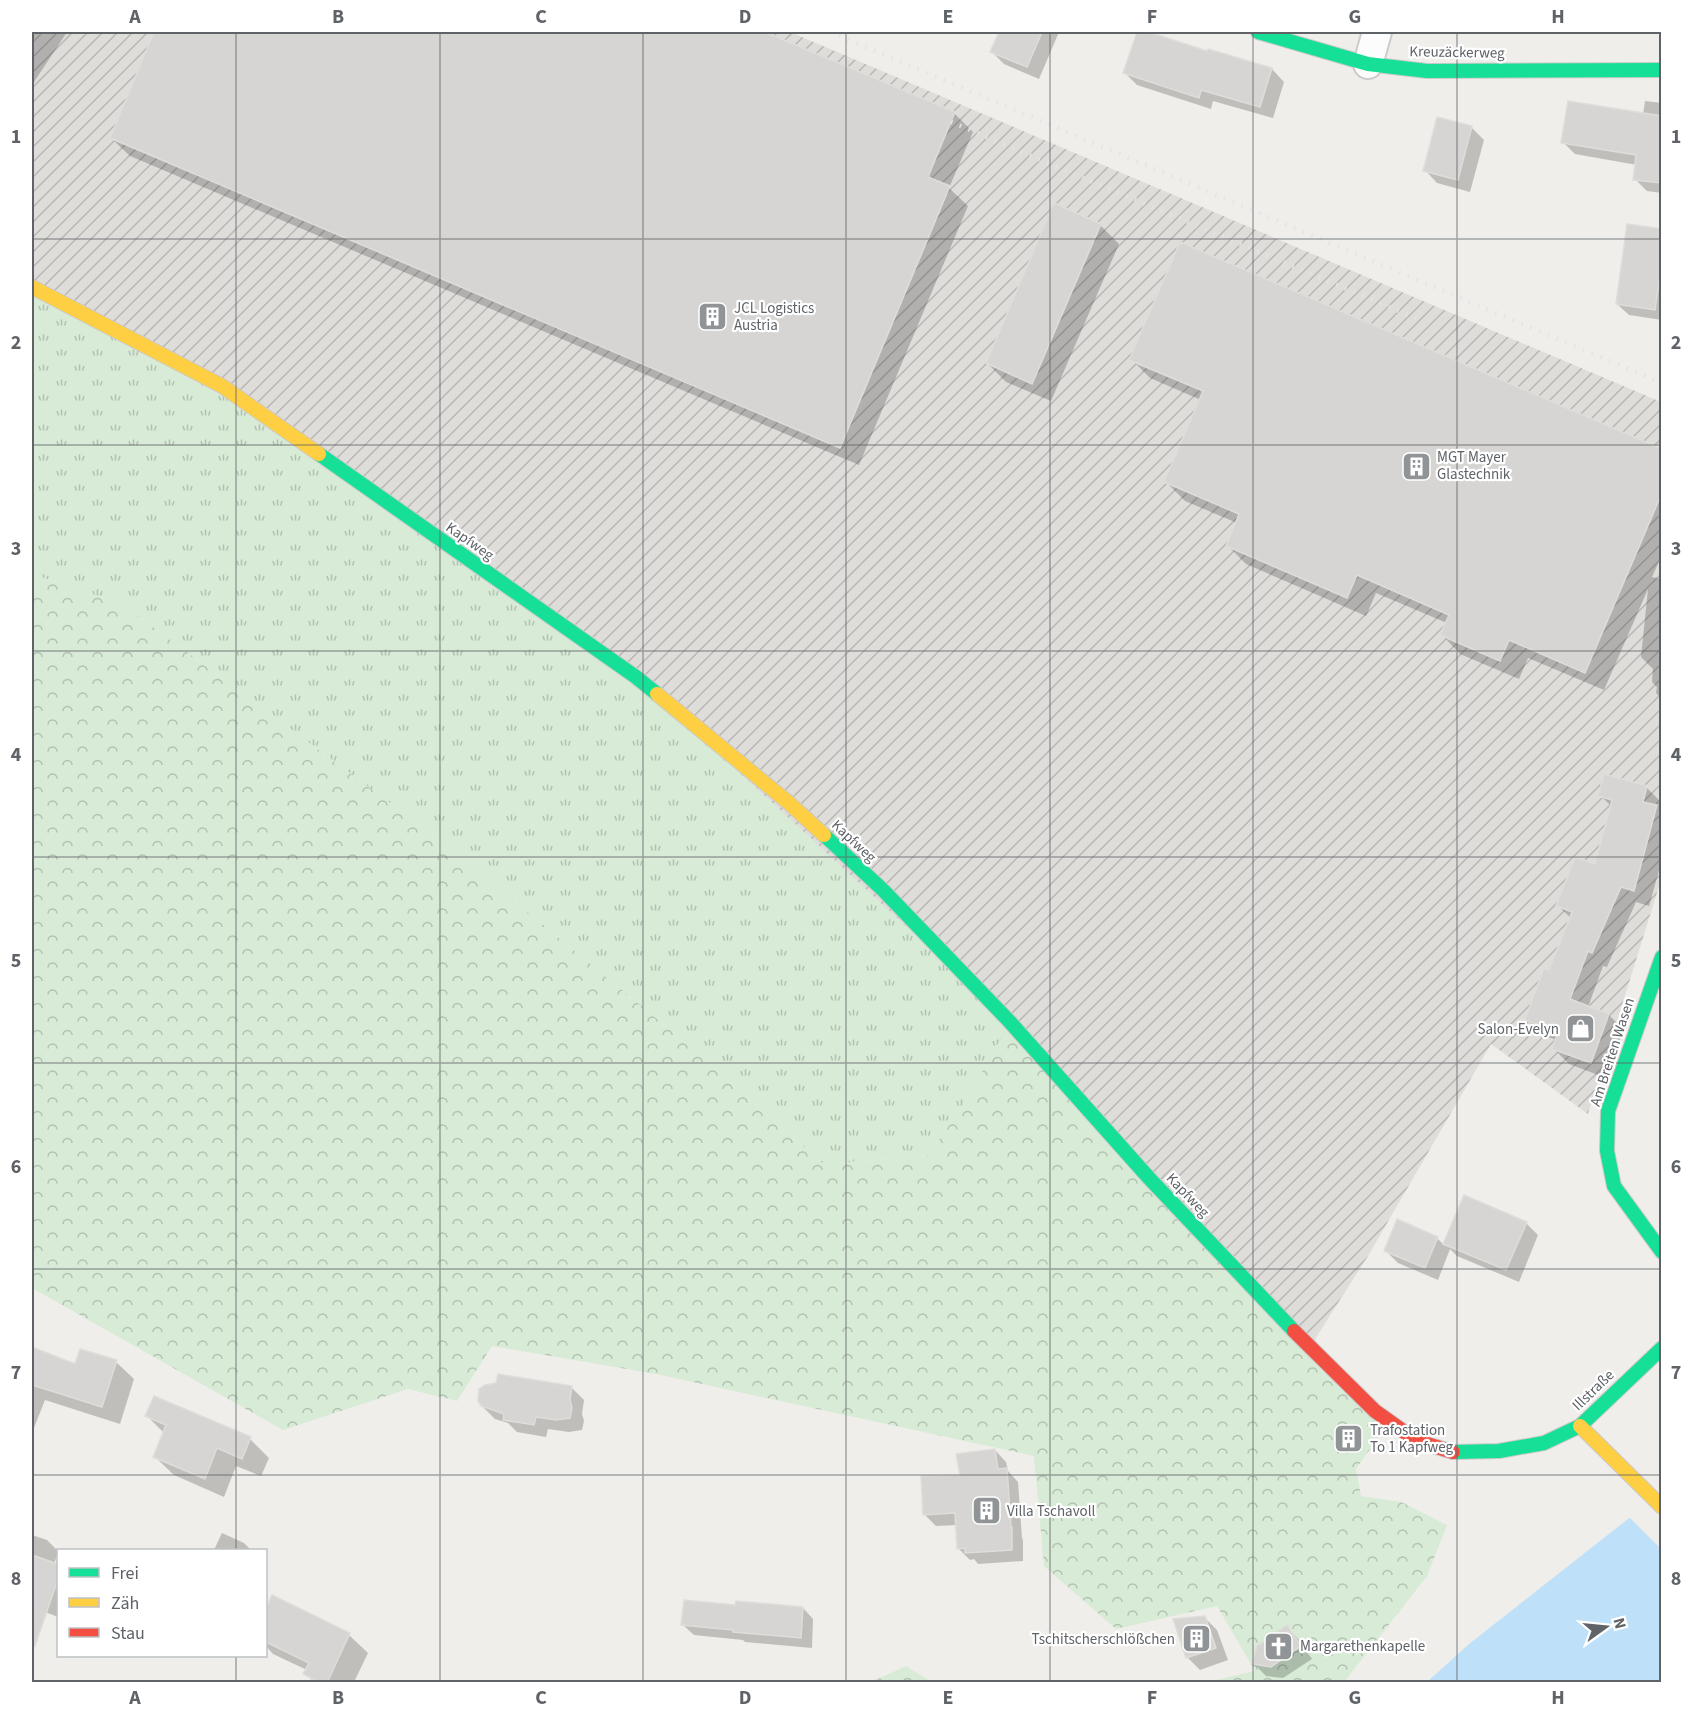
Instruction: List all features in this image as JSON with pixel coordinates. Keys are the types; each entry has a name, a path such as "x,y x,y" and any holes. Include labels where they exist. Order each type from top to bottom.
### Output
{"street":[{"name":"Kreuzäckerweg","path":"1258,32 1368,64 1427,71 1662,70"},
{"path":"1368,64 1377,32"},
{"name":"Kapfweg","path":"32,287 222,386 636,677 789,803 883,890 986,997 1149,1178 1304,1341 1375,1411 1417,1441 1456,1453 1499,1451 1544,1443 1580,1426"},
{"name":"Am Breiten Wasen","path":"1662,957 1608,1111 1607,1151 1614,1186 1662,1252"},
{"name":"Illstraße","path":"1662,1348 1580,1426 1662,1507"}],"shaded area":[{"path":"32,32 790,32 1661,402 1661,880 1588,1114 1491,1044 1368,1256 1310,1347 32,287"}],"green space":[{"path":"32,287 222,386 636,677 1010,1022 967,1099 928,1156 823,1164 674,1033 448,846 122,604 32,574"},
{"path":"32,574 122,604 448,846 674,1033 823,1164 928,1156 967,1099 1010,1022 1375,1411 1378,1438 1356,1469 1361,1496 1401,1502 1447,1525 1427,1576 1344,1682 1207,1682 1255,1671 1217,1606 1116,1629 1044,1566 1034,1456 656,1374 492,1346 457,1401 408,1389 283,1430 32,1288"},
{"path":"906,1666 932,1682 871,1682"}],"water":[{"path":"1661,1493 1661,1682 1427,1682 1469,1644"}],"pier":[{"path":"1662,1490 1661,1549 1627,1515"}],"building":[{"name":"JCL Logistics Austria","path":"154,32 765,32 955,112 928,177 950,186 840,448 110,138"},
{"path":"999,32 1042,32 1027,67 990,52"},
{"path":"1137,32 1149,32 1207,51 1208,49 1272,68 1260,107 1201,90 1199,98 1123,73"},
{"path":"1568,101 1662,116 1662,183 1633,180 1636,155 1561,143"},
{"path":"1437,117 1472,126 1458,180 1423,171"},
{"path":"1054,203 1101,224 1032,384 986,363"},
{"path":"1627,224 1662,229 1662,262 1655,310 1616,304"},
{"name":"MGT Mayer Glastechnik","path":"1180,242 1662,449 1662,493 1585,673 1509,640 1500,661 1440,635 1449,615 1357,575 1347,598 1226,546 1239,514 1164,482 1203,391 1129,360"},
{"path":"1604,774 1647,786 1643,802 1657,805 1634,891 1621,887 1592,953 1588,951 1570,999 1609,1014 1591,1063 1552,1049 1558,1032 1525,1020 1544,968 1549,970 1572,912 1556,906 1575,857 1595,864 1612,800 1598,796"},
{"path":"1464,1195 1527,1222 1506,1270 1443,1244"},
{"path":"1397,1219 1438,1237 1425,1268 1384,1251"},
{"path":"32,1347 75,1364 80,1349 117,1360 102,1407 32,1385"},
{"path":"498,1374 572,1386 570,1418 556,1420 536,1417 534,1425 503,1420 504,1414 481,1406 478,1401 479,1389 496,1383"},
{"path":"154,1396 251,1437 242,1459 217,1448 205,1479 153,1457 166,1425 145,1416"},
{"name":"Villa Tschavoll","path":"995,1449 998,1469 1007,1468 1012,1550 965,1553 965,1548 957,1549 955,1513 923,1515 921,1476 960,1475 956,1454"},
{"path":"32,1555 57,1564 57,1582 35,1646 32,1646"},
{"path":"272,1595 350,1633 327,1683 320,1683 303,1674 309,1663 267,1642 267,1606"},
{"path":"684,1600 735,1605 736,1601 803,1607 801,1638 681,1625"},
{"name":"Tschitscherschlößchen","path":"1205,1616 1216,1648 1186,1658 1173,1619"},
{"name":"Margarethenkapelle","path":"1287,1625 1301,1646 1271,1667 1252,1664 1257,1646"}],"railway":[{"path":"830,32 1662,383"},
{"path":"951,122 1420,320"}],"traffic: fast":[{"path":"1258,32 1368,64 1427,71 1662,70"},
{"path":"319,454 657,694"},
{"path":"824,835 883,890 1010,1022 1149,1178 1294,1331"},
{"path":"1662,957 1608,1111 1607,1151 1614,1186 1662,1252"},
{"path":"1453,1452 1499,1451 1544,1443 1580,1426 1662,1348"}],"traffic: slow":[{"path":"32,287 222,386 319,454"},
{"path":"657,694 789,803 824,835"},
{"path":"1580,1426 1662,1507"}],"traffic: jam":[{"path":"1294,1331 1375,1411 1417,1441 1453,1452"}],"place":[{"name":"JCL Logistics Austria","path":"713,317"},
{"name":"MGT Mayer Glastechnik","path":"1416,466"},
{"name":"Salon-Evelyn","path":"1580,1029"},
{"name":"Trafostation To 1 Kapfweg","path":"1349,1439"},
{"name":"Villa Tschavoll","path":"986,1511"},
{"name":"Tschitscherschlößchen","path":"1196,1639"},
{"name":"Margarethenkapelle","path":"1279,1646"}]}
